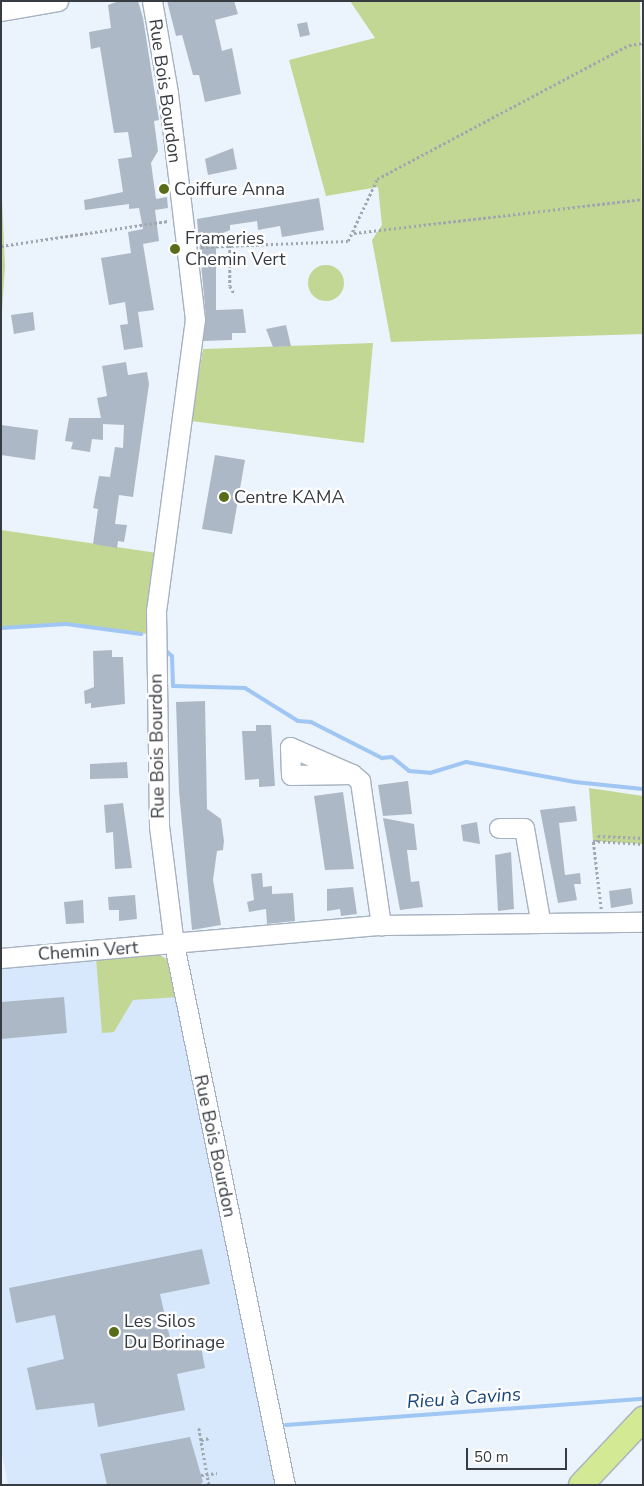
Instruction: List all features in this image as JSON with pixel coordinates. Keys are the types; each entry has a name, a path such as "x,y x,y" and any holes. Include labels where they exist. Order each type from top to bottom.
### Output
{"main road":[{"path":"582,1485 643,1419"}],"street":[{"path":"1,11 58,1"},
{"name":"Rue Bois Bourdon","path":"152,1 168,93 186,248 194,348 156,610 159,826 174,944 285,1485"},
{"path":"352,774 362,789 381,925"},
{"path":"499,828 524,828 540,920"},
{"name":"Chemin Vert","path":"1,958 381,925 540,920 643,922"}],"path":[{"path":"186,248 230,244 348,241 354,233 361,206 377,180 630,45 643,43"},
{"path":"354,233 643,199"},
{"path":"1,246 182,218"},
{"path":"230,244 230,286 235,295"},
{"path":"597,842 598,836 643,838"},
{"path":"602,920 593,841 643,844"},
{"path":"199,1428 209,1485"},
{"path":"201,1440 210,1438"},
{"path":"201,1475 217,1473"}],"shaded area":[{"path":"160,955 169,961 276,1485 8,1485 1,1448 1,958"}],"green space":[{"path":"350,1 640,1 643,334 391,342 372,240 382,225 378,187 326,196 289,60 375,38"},
{"path":"1,176 5,266 1,327"},
{"path":"326,265 333,266 339,270 343,276 343,290 339,296 333,300 326,301 319,300 313,296 309,290 308,283 309,276 313,270 319,266"},
{"path":"373,343 364,443 191,421 203,349"},
{"path":"1,530 164,554 156,635 66,624 1,628"},
{"path":"589,788 643,796 643,844 593,841"},
{"path":"160,955 169,961 178,997 133,1000 114,1032 102,1033 96,958"}],"building":[{"path":"119,1 138,1 143,18 159,120 154,121 158,151 151,163 156,199 167,197 168,208 155,210 159,241 143,244 154,310 138,312 143,347 124,350 120,325 128,324 125,302 109,305 101,258 131,253 128,232 143,229 139,208 129,209 129,204 85,210 84,200 123,192 118,159 132,157 128,132 114,133 100,47 91,49 89,32 111,28 108,5"},
{"path":"167,1 234,1 238,14 215,20 222,51 232,48 241,94 205,102 199,75 193,75 182,35 176,36"},
{"path":"307,22 310,35 300,37 297,24"},
{"path":"233,148 237,169 208,175 205,159"},
{"path":"319,198 324,230 282,237 280,226 258,230 257,221 230,225 230,230 216,236 216,310 243,309 246,333 232,333 232,340 203,341 206,318 197,219"},
{"path":"33,312 35,330 14,334 11,315"},
{"path":"286,325 291,346 273,347 266,329"},
{"path":"126,362 128,375 147,372 149,384 133,497 119,495 115,524 127,525 124,542 118,541 117,548 93,544 98,509 93,508 99,476 110,477 115,447 123,448 124,425 103,424 103,440 92,439 90,452 71,449 73,442 65,441 69,418 101,418 97,398 107,396 102,366"},
{"path":"1,425 38,430 35,460 1,455"},
{"name":"Centre KAMA","path":"215,455 245,460 232,534 202,529"},
{"path":"112,650 112,657 123,657 125,704 91,708 91,703 85,704 84,691 94,687 93,651"},
{"path":"205,701 207,809 221,819 224,841 223,850 217,851 213,880 221,925 192,930 179,791 176,702"},
{"path":"256,725 271,725 275,786 259,787 259,779 245,780 242,731 256,731"},
{"path":"127,762 128,778 90,779 90,764"},
{"path":"408,781 412,814 383,816 378,785"},
{"path":"343,792 354,869 325,870 314,796"},
{"path":"123,803 132,868 115,869 113,832 106,833 104,805"},
{"path":"575,806 577,821 559,823 565,875 580,873 581,884 574,884 577,900 558,903 540,810"},
{"path":"383,818 414,824 417,850 407,850 411,882 419,881 423,907 400,910"},
{"path":"477,822 480,844 463,841 461,825"},
{"path":"511,852 514,909 498,911 495,855"},
{"path":"262,873 263,887 272,886 272,894 293,893 295,921 267,924 266,909 249,912 247,902 254,900 251,874"},
{"path":"353,887 357,914 341,916 340,909 327,911 327,889"},
{"path":"631,888 633,904 611,908 609,891"},
{"path":"135,895 137,919 119,921 119,910 109,910 108,897"},
{"path":"83,900 84,923 66,924 64,902"},
{"path":"64,997 67,1033 1,1039 1,1002"},
{"name":"Les Silos Du Borinage","path":"202,1249 210,1284 160,1294 172,1347 200,1341 205,1368 177,1374 185,1410 98,1427 94,1403 36,1410 27,1368 64,1359 55,1315 16,1323 9,1288"},
{"path":"190,1437 203,1482 199,1485 107,1485 100,1454"}],"waterway":[{"path":"1,628 66,624 141,634"},
{"path":"165,650 172,656 173,686 245,688 298,721 311,722 382,758 392,757 409,771 430,773 466,762 575,782 643,789"},
{"name":"Rieu à Cavins","path":"286,1425 643,1399"}],"place":[{"name":"Coiffure Anna","path":"164,189"},
{"name":"Frameries Chemin Vert","path":"175,249"},
{"name":"Centre KAMA","path":"224,497"},
{"name":"Les Silos Du Borinage","path":"114,1332"}]}
